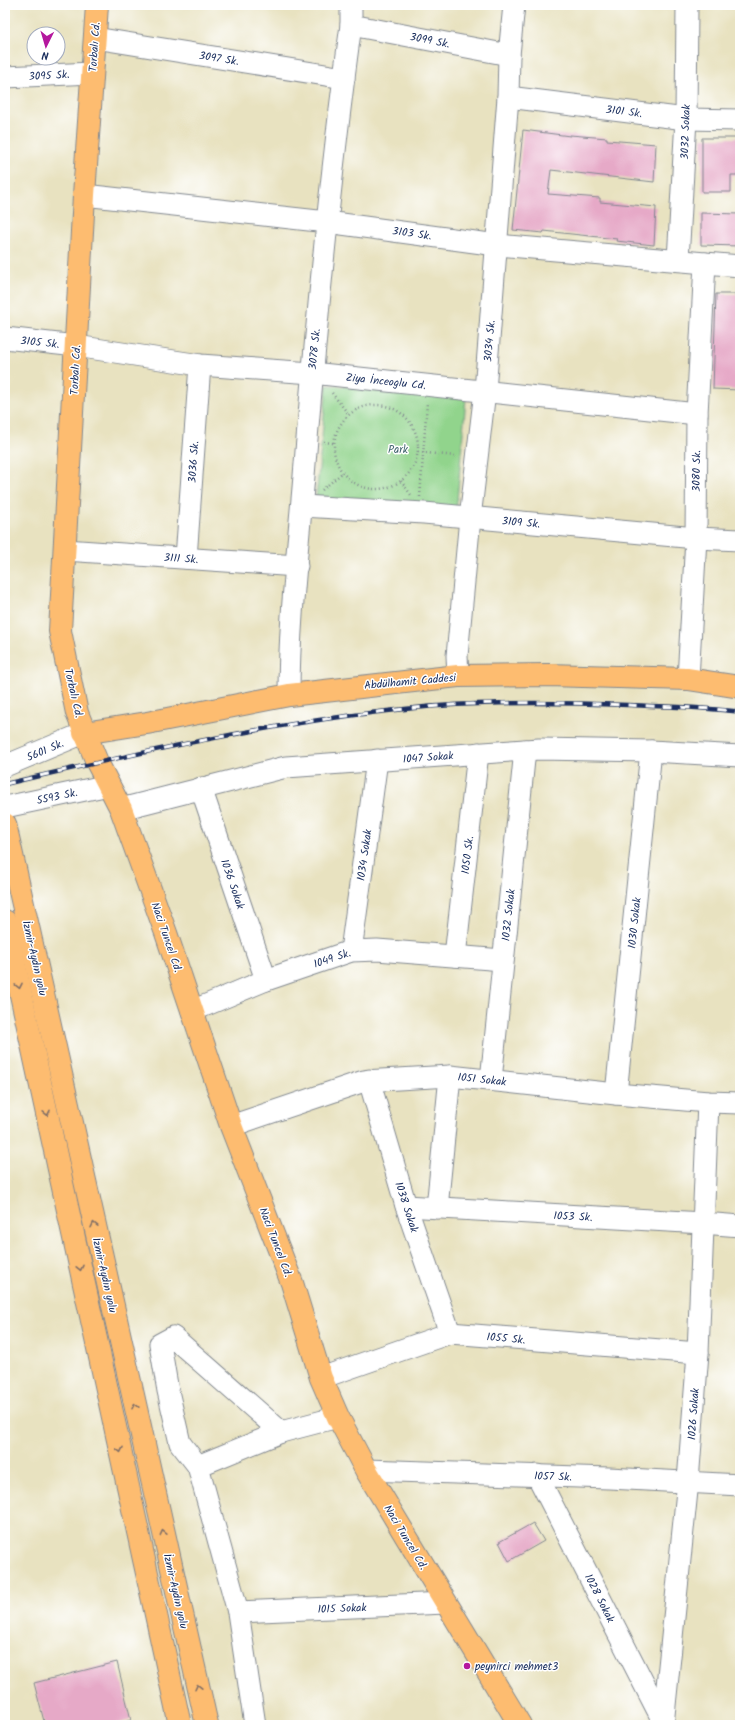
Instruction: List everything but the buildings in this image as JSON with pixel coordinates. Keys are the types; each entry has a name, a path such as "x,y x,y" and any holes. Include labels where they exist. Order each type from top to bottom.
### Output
{"main road":[{"name":"Torbalı Cd.","path":"84,733 77,713 60,631 84,195 97,5"},
{"name":"Abdülhamit Caddesi","path":"84,733 147,723 289,695 458,676 548,675 688,679 740,687"},
{"name":"Naci Tuncel Cd.","path":"84,733 121,809 166,933 231,1126 292,1283 321,1378 338,1417 366,1470 520,1725"},
{"name":"İzmir-Aydın yolu","path":"5,824 207,1725"},
{"name":"İzmir-Aydın yolu","path":"5,921 180,1725"}],"street":[{"name":"3034 Sk.","path":"458,676 457,656 470,518 485,391 514,5"},
{"name":"3032 Sokak","path":"678,260 686,119 686,5"},
{"name":"3099 Sk.","path":"351,15 510,55"},
{"name":"3078 Sk.","path":"289,695 297,566 312,373 327,222 351,15"},
{"name":"3097 Sk.","path":"95,38 344,78"},
{"name":"3095 Sk.","path":"5,77 92,73"},
{"name":"3101 Sk.","path":"508,97 686,119 740,120"},
{"name":"3103 Sk.","path":"84,195 327,222 497,245 740,266"},
{"name":"3080 Sk.","path":"688,679 696,538 697,414 705,263"},
{"name":"3105 Sk.","path":"5,338 76,346"},
{"name":"Ziya İnceoglu Cd.","path":"76,346 200,365 312,373 697,414"},
{"name":"3036 Sk.","path":"186,558 200,365"},
{"name":"3109 Sk.","path":"302,506 424,513 696,538 740,540"},
{"name":"3111 Sk.","path":"65,550 297,566"},
{"name":"5601 Sk.","path":"5,766 84,733"},
{"name":"1047 Sokak","path":"121,809 286,767 539,749 651,751 740,756"},
{"name":"1032 Sokak","path":"491,1080 525,750"},
{"name":"1030 Sokak","path":"616,1094 651,751"},
{"name":"1050 Sk.","path":"455,956 478,753"},
{"name":"1034 Sokak","path":"352,951 377,760"},
{"name":"5593 Sk.","path":"5,807 109,785"},
{"name":"1036 Sokak","path":"201,788 266,980"},
{"name":"1049 Sk.","path":"192,1011 266,980 352,951 377,950 503,960"},
{"name":"1051 Sokak","path":"231,1126 369,1080 450,1076 616,1094 708,1102 740,1103"},
{"path":"437,1208 450,1076"},
{"name":"1038 Sokak","path":"369,1080 406,1206 450,1333"},
{"name":"1026 Sokak","path":"663,1723 688,1481 698,1354 708,1102"},
{"name":"1053 Sk.","path":"406,1206 740,1226"},
{"name":"1055 Sk.","path":"321,1378 450,1333 698,1354"},
{"path":"257,1725 238,1612 198,1466 180,1444 168,1391 160,1344 172,1337 281,1432"},
{"path":"198,1466 281,1432 338,1417"},
{"name":"1057 Sk.","path":"366,1470 688,1481 740,1485"},
{"name":"1028 Sokak","path":"537,1475 663,1723"},
{"name":"1015 Sokak","path":"238,1612 446,1603"}],"path":[{"path":"420,498 429,385"},
{"path":"330,390 349,415"},
{"path":"379,404 393,408 405,416 414,428 418,442 418,452 411,470 401,481 388,488 374,490 360,487 349,480 342,473 334,458 333,444 336,431 343,420 349,415 353,411 366,406 379,404"},
{"path":"324,442 333,444"},
{"path":"418,452 455,456"},
{"path":"321,490 342,473"}],"green space":[{"name":"Park","path":"327,385 466,398 456,512 316,499"}],"railway":[{"path":"5,784 154,750 253,731 354,715 433,706 489,703 600,704 684,707 740,712"}],"place":[{"name":"peynirci mehmet3","path":"467,1666"}]}
